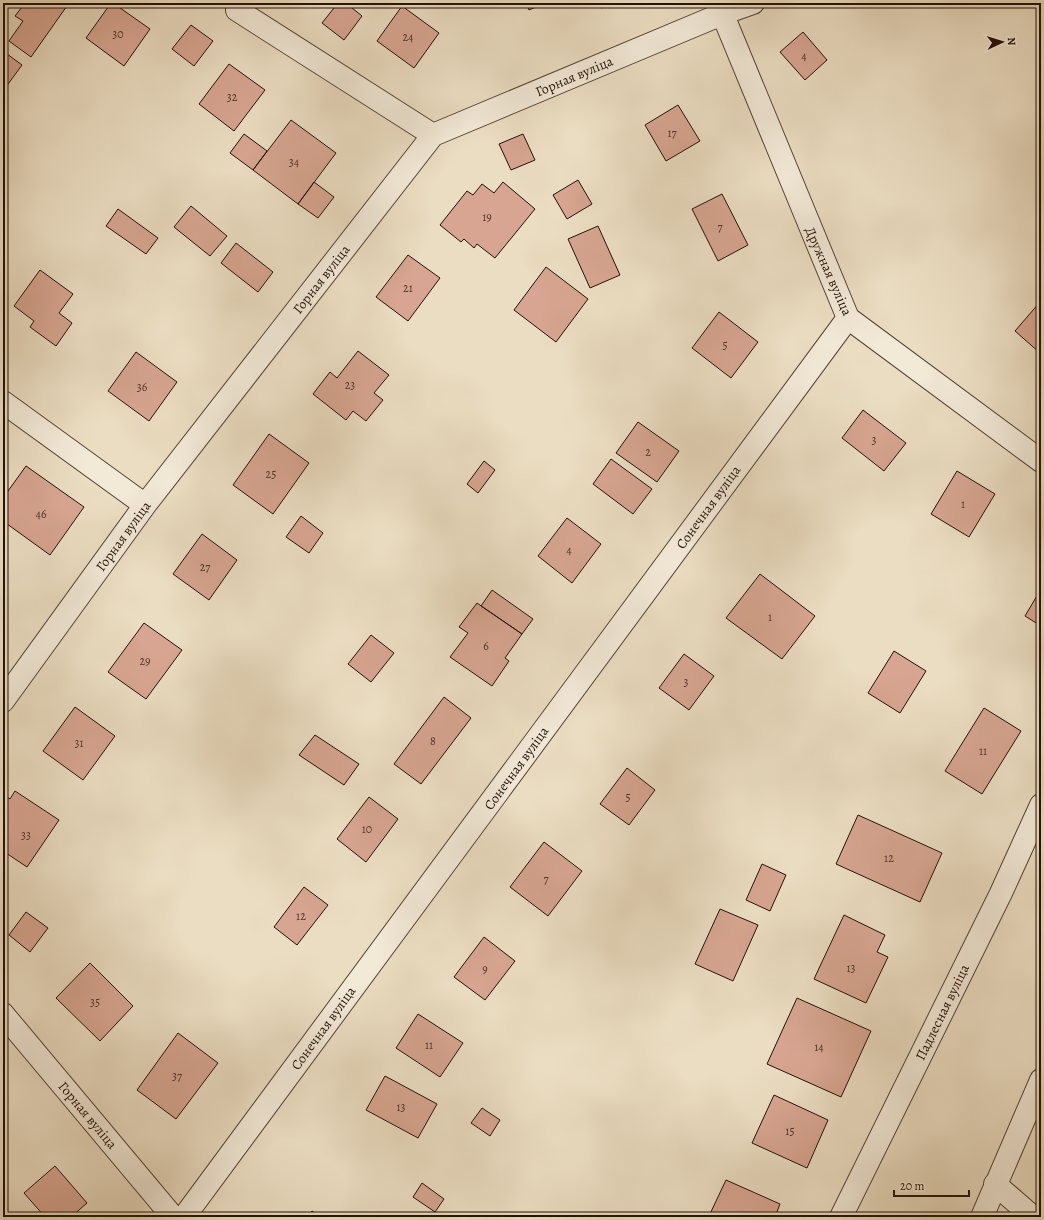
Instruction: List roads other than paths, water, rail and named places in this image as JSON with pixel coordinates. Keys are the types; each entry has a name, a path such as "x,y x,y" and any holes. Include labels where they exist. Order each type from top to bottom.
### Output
{"street":[{"name":"Горная вуліца","path":"3,701 145,505 433,135 720,8 753,3"},
{"name":"Дружная вуліца","path":"720,8 848,318 1041,461"},
{"path":"237,10 433,135"},
{"name":"Сонечная вуліца","path":"184,1217 848,318"},
{"path":"3,402 145,505"},
{"name":"Падлесная вуліца","path":"841,1217 1001,893 1041,805"},
{"name":"Горная вуліца","path":"3,1014 172,1217"},
{"path":"982,1217 1041,1080"},
{"path":"995,1184 1033,1217"}]}
